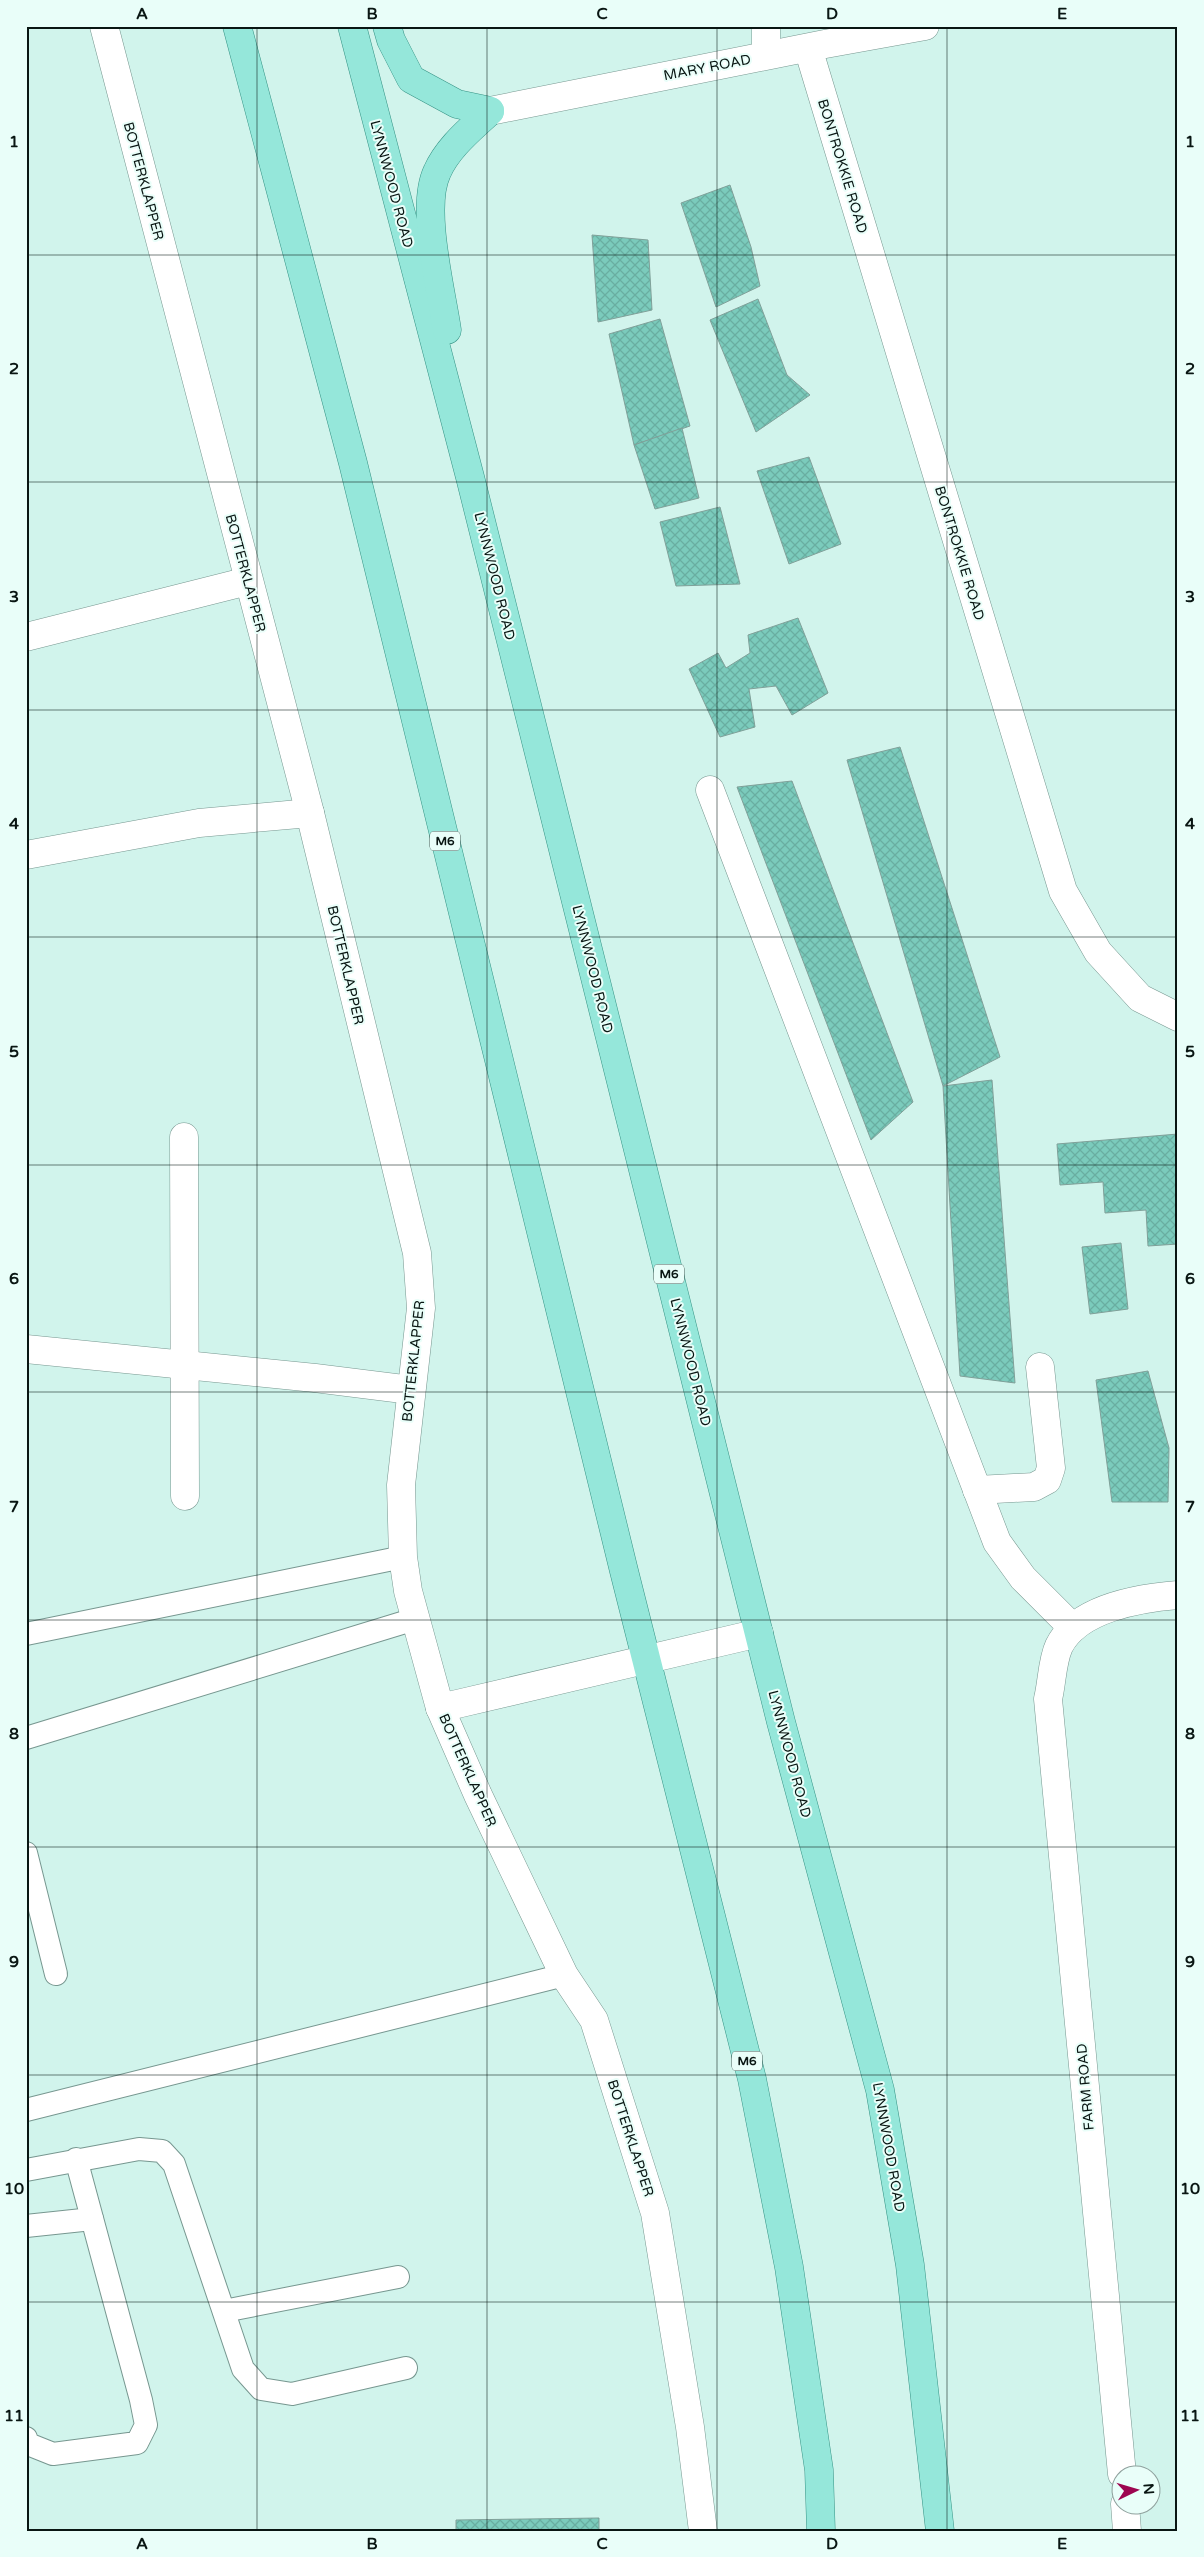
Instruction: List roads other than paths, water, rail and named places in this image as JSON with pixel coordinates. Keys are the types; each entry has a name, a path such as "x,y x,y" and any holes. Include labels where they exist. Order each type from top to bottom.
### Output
{"main road":[{"name":"M6","path":"237,26 352,463 646,1658 752,2079 789,2267 819,2470 821,2531"},
{"name":"LYNNWOOD ROAD","path":"352,26 470,477 759,1633 880,2090 910,2266 940,2531"},
{"path":"387,26 390,40 411,79 457,104 490,111"},
{"path":"470,477 446,329 432,230 430,196 437,171 457,143 490,111"}],"street":[{"name":"BOTTERKLAPPER","path":"104,26 310,812 417,1253 421,1308 410,1390 401,1485 403,1557 408,1591 440,1708 478,1795 564,1975 594,2020 655,2214 690,2427 704,2531"},
{"path":"766,26 766,55"},
{"name":"MARY ROAD","path":"490,111 766,55 817,39 926,26"},
{"name":"BONTROKKIE ROAD","path":"817,39 1063,891 1098,952 1140,998 1178,1017"},
{"path":"26,637 248,581"},
{"path":"710,790 997,1542 1024,1578 1073,1628 1088,1617 1143,1598 1178,1595"},
{"path":"26,855 199,823 310,812"},
{"path":"184,1137 185,1496"},
{"path":"26,1349 410,1390"},
{"path":"977,1490 1034,1487 1047,1480 1051,1468 1040,1367"},
{"name":"FARM ROAD","path":"1073,1628 1059,1647 1048,1699 1121,2464"},
{"path":"440,1708 646,1658 759,1633"},
{"path":"1126,2514 1127,2531"}],"lane":[{"path":"26,1634 403,1557"},
{"path":"26,1738 415,1619"},
{"path":"26,1853 56,1974"},
{"path":"26,2110 564,1975"},
{"path":"26,2170 76,2159 139,2149 162,2152 174,2164 243,2368 261,2389 292,2394 406,2368"},
{"path":"26,2438 28,2444 53,2454 137,2444 146,2425 76,2159"},
{"path":"26,2226 92,2219"},
{"path":"224,2311 398,2277"}]}
